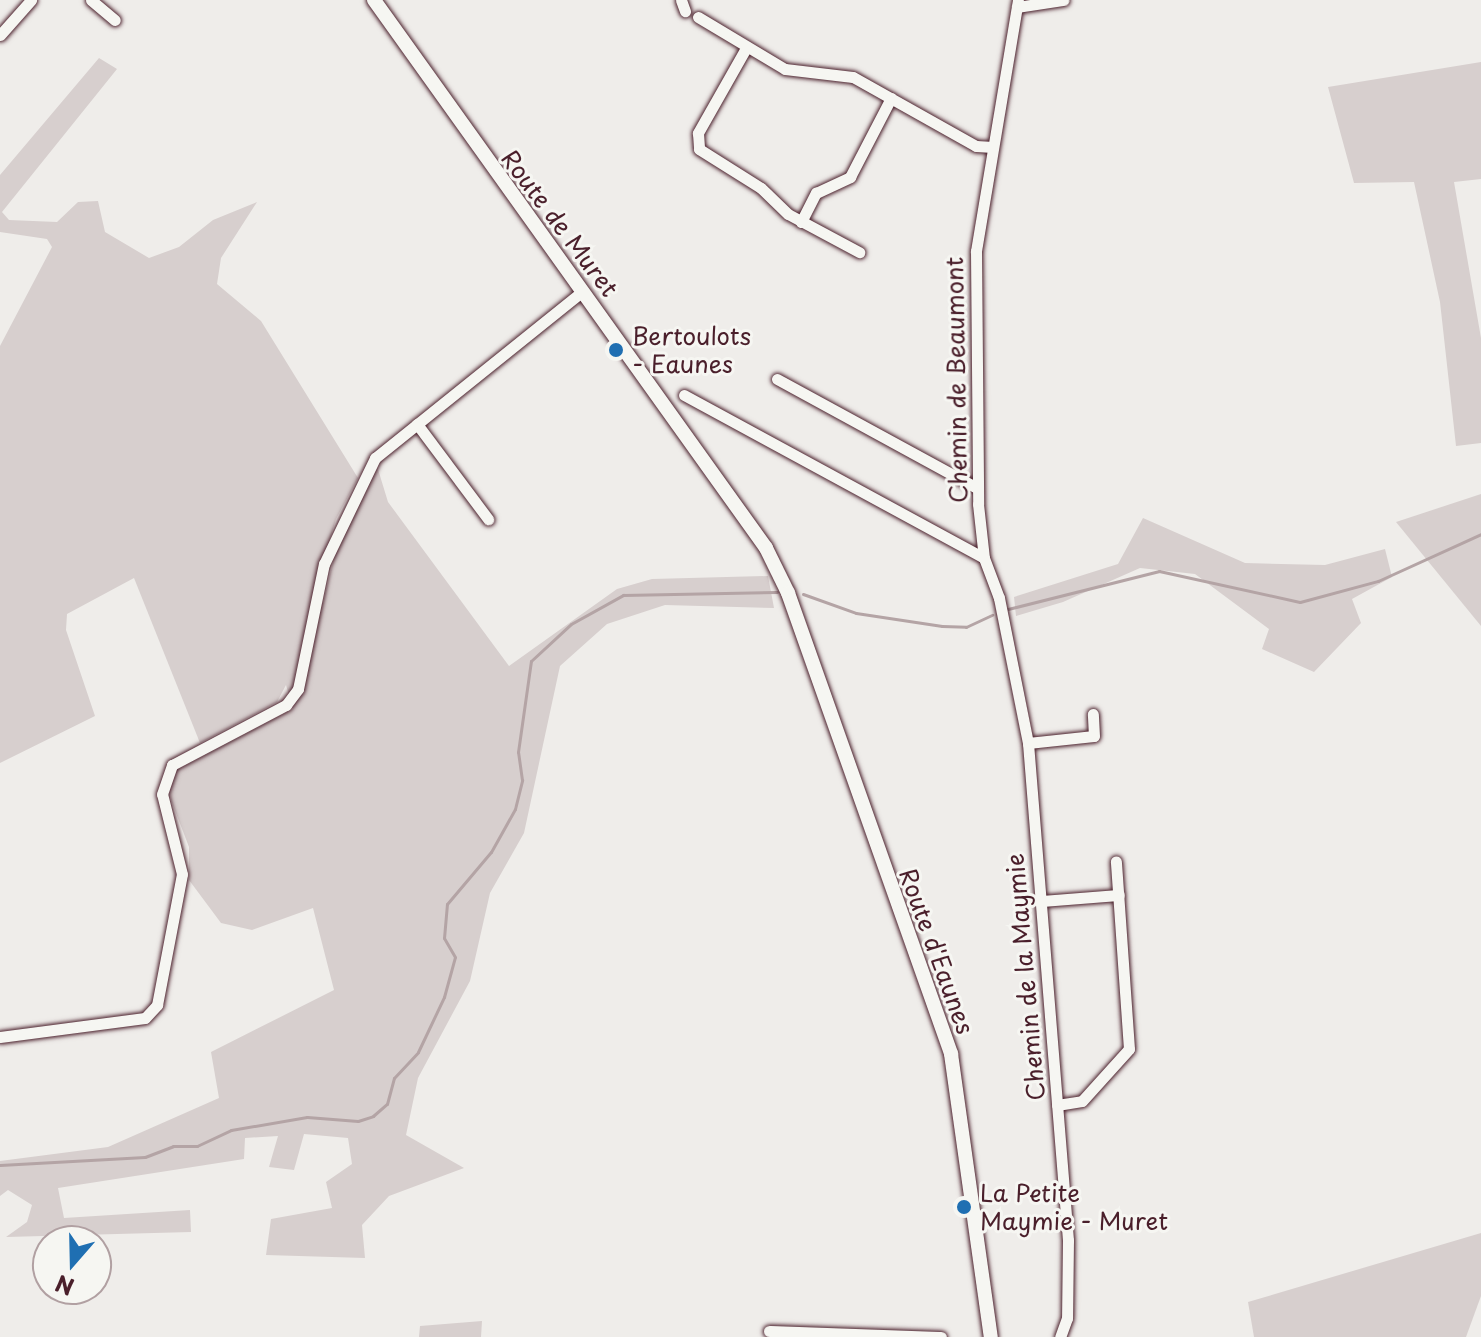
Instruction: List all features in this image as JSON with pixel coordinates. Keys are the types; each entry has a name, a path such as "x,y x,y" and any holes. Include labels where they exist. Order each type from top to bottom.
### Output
{"main road":[{"name":"Route de Muret","path":"374,0 766,548 788,593"},
{"name":"Route d'Eaunes","path":"788,593 951,1054 991,1337"}],"street":[{"path":"0,35 31,0"},
{"path":"91,0 115,20"},
{"path":"1018,4 1063,0"},
{"name":"Chemin de Beaumont","path":"1003,615 984,558 977,488 974,289 993,147 1018,4"},
{"path":"698,17 746,48 797,74 846,74 976,146 993,147"},
{"path":"746,48 697,141 705,155 761,188 801,222 859,252"},
{"path":"801,222 816,193 850,177 891,98"},
{"path":"0,1037 145,1018 157,1005 179,906 182,861 162,794 172,765 286,705 298,689 332,541 375,458 583,291"},
{"path":"777,379 977,488"},
{"path":"684,395 984,558"},
{"path":"417,424 488,519"},
{"name":"Chemin de la Maymie","path":"1003,615 1028,743 1068,1240 1067,1318 1060,1337"},
{"path":"1028,743 1094,736 1093,714"},
{"path":"1057,1105 1082,1101 1126,1055 1130,1043 1116,861"},
{"path":"1041,901 1119,895"},
{"path":"769,1331 941,1337"}],"shaded area":[{"path":"99,58 117,69 2,212 9,220 57,222 78,202 98,201 105,232 149,258 179,247 213,220 257,202 221,258 217,284 261,321 358,478 336,519 310,605 323,603 336,550 377,466 388,502 509,666 617,589 652,579 768,576 774,608 665,605 607,624 560,666 524,833 490,893 470,981 418,1078 406,1135 464,1168 389,1196 362,1225 365,1258 266,1255 271,1219 332,1208 326,1182 352,1164 348,1138 304,1134 294,1170 269,1167 278,1136 245,1138 244,1159 58,1188 64,1218 190,1210 191,1232 112,1234 112,1225 32,1225 32,1236 6,1237 27,1222 32,1205 8,1190 0,1196 0,1161 108,1147 219,1098 211,1052 334,990 313,908 252,930 221,923 189,880 189,847 171,800 169,785 177,770 293,709 286,685 277,702 200,743 134,578 67,614 66,630 95,716 0,763 0,346 52,247 47,239 0,232 0,175"},
{"path":"1481,62 1481,179 1454,182 1481,338 1481,443 1456,446 1440,302 1414,182 1354,183 1328,87"},
{"path":"1481,494 1481,626 1396,522"},
{"path":"1143,518 1245,563 1325,565 1385,549 1392,577 1352,599 1361,623 1314,672 1262,649 1269,629 1195,574 1140,568 1063,602 1016,616 1014,597 1118,564"},
{"path":"1481,1233 1481,1296 1466,1337 1254,1337 1248,1302"},
{"path":"482,1321 481,1337 419,1337 420,1326"}],"waterway":[{"path":"1008,609 1159,571 1300,602 1378,581 1481,534"},
{"path":"0,1165 145,1157 173,1146 197,1146 231,1130 307,1117 358,1121 373,1116 387,1104 394,1078 418,1052 444,997 455,957 444,938 447,904 491,852 515,809 522,780 518,752 531,661 571,624 623,595 777,592"},
{"path":"803,594 856,613 942,626 966,627 992,615"}],"place":[{"name":"Bertoulots - Eaunes","path":"616,350"},
{"name":"La Petite Maymie - Muret","path":"964,1207"}]}
